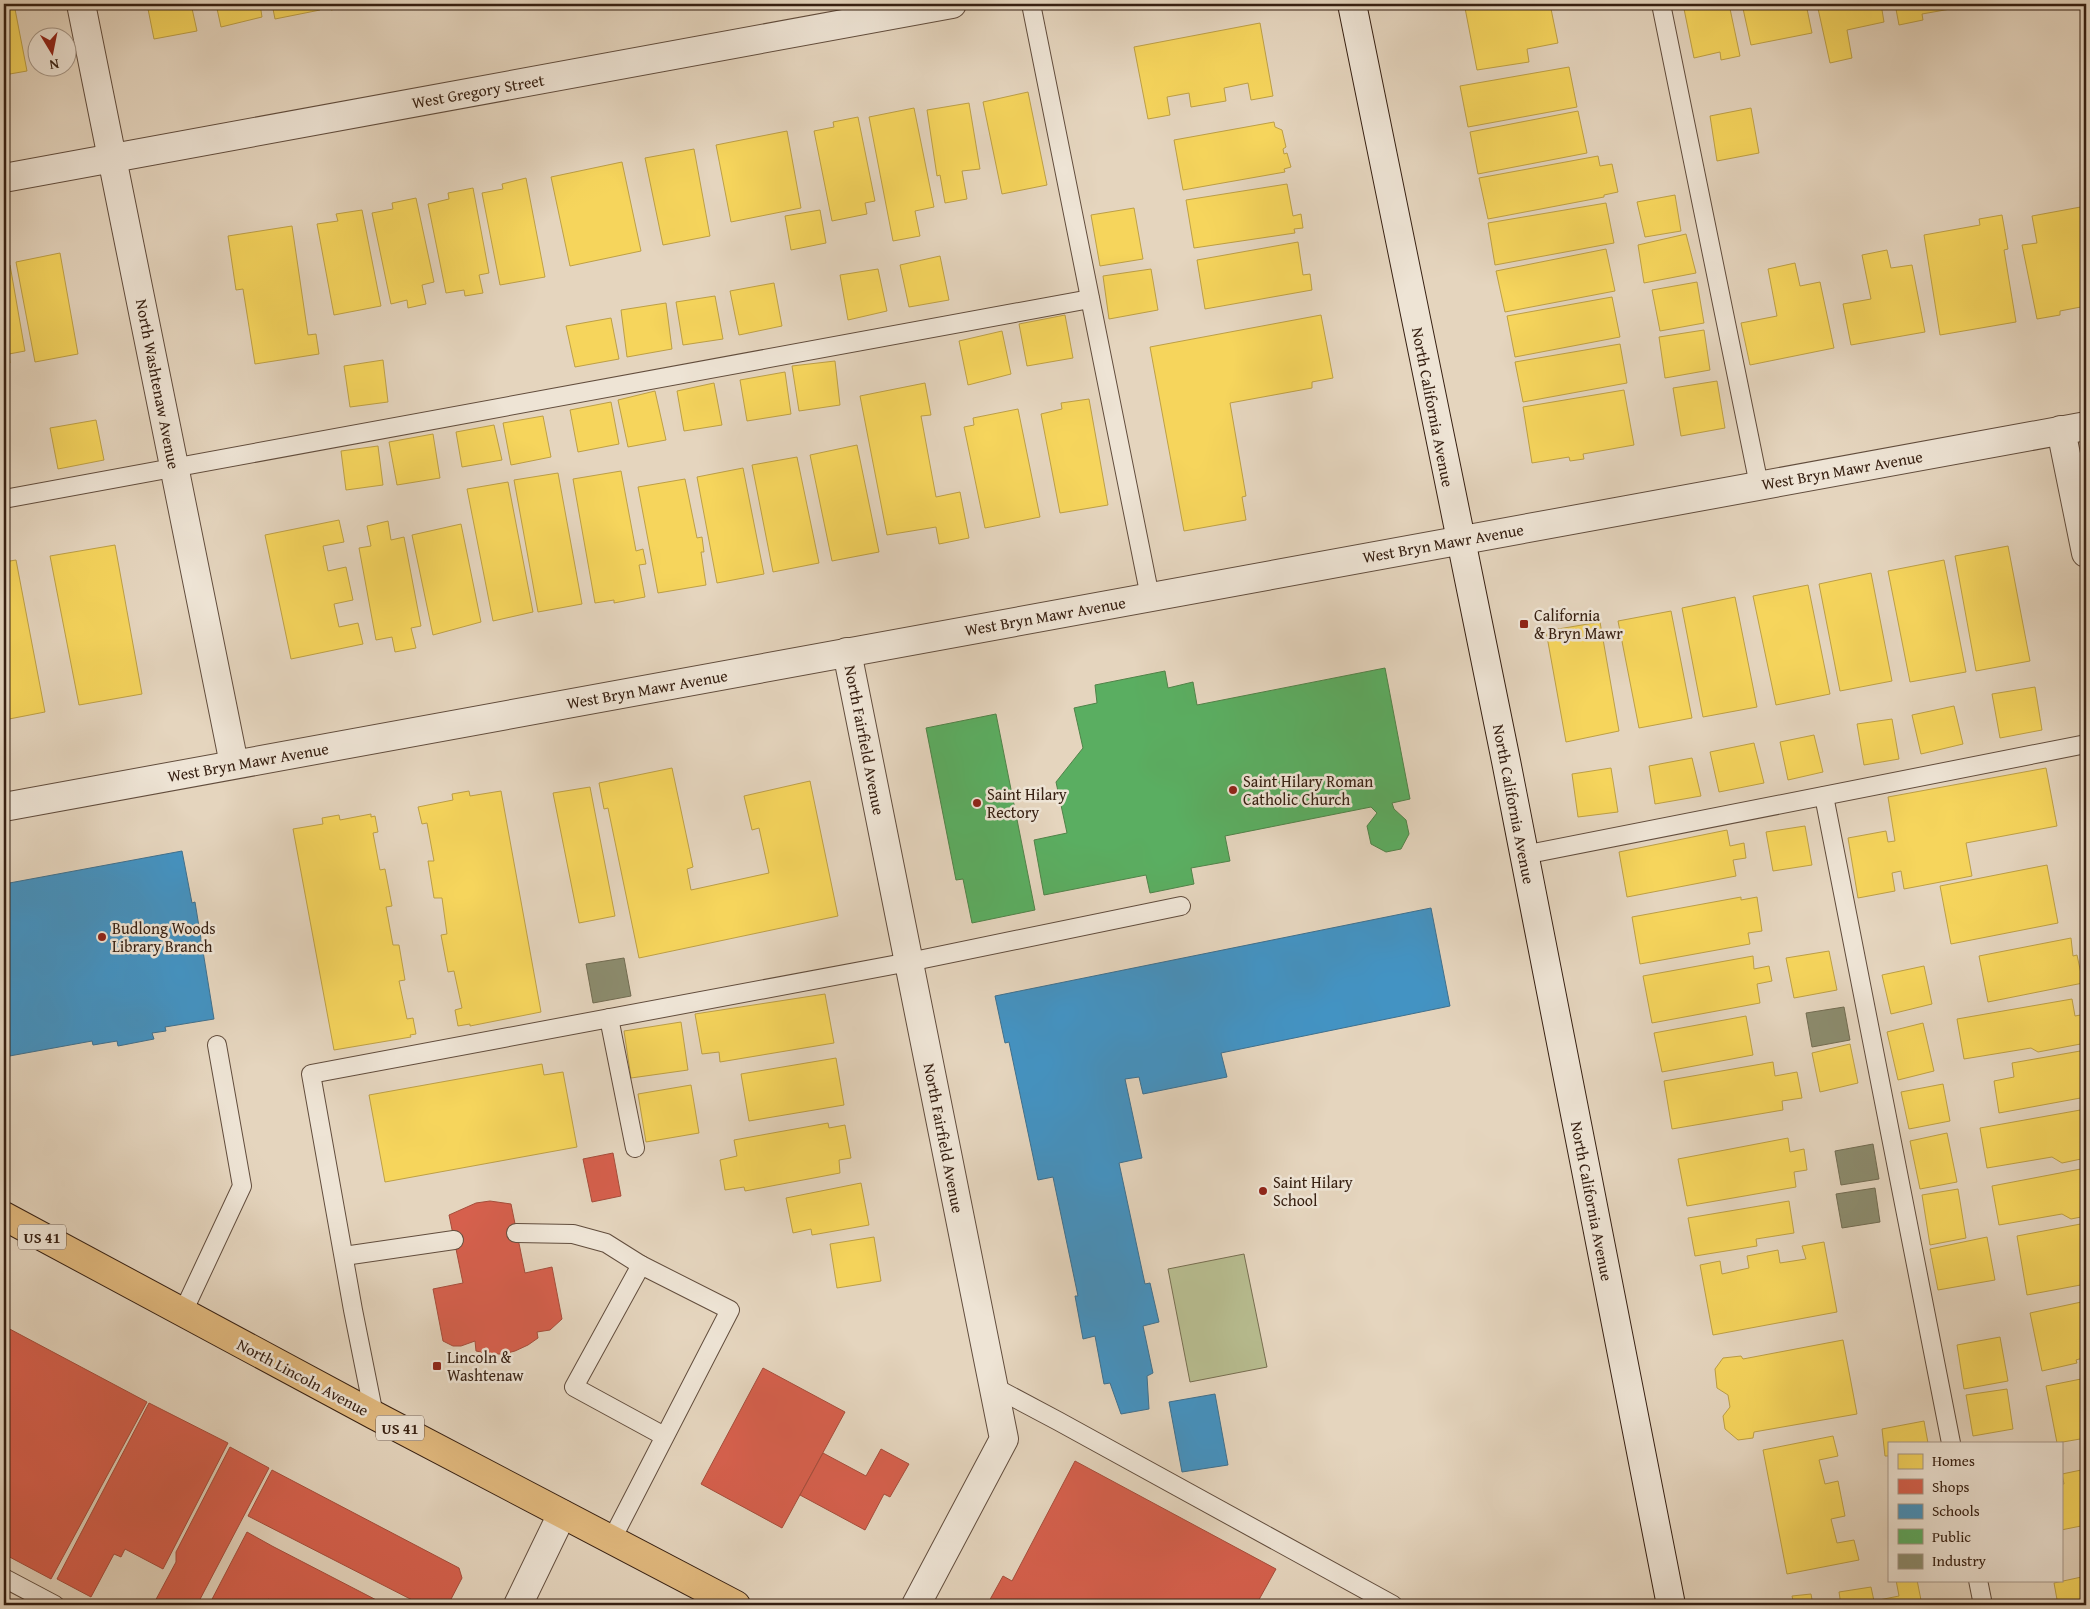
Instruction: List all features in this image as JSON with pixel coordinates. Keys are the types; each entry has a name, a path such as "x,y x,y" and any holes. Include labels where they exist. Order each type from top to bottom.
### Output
{"main road":[{"name":"North Lincoln Avenue","path":"4,1216 374,1415 736,1605"}],"street":[{"name":"North Washtenaw Avenue","path":"81,4 234,764"},
{"name":"West Gregory Street","path":"4,178 952,4"},
{"name":"North California Avenue","path":"1352,4 1524,855 1671,1605"},
{"name":"West Bryn Mawr Avenue","path":"4,807 2074,428"},
{"path":"2074,428 2086,553"},
{"name":"North Fairfield Avenue","path":"847,652 1004,1438 916,1605"},
{"path":"518,1605 562,1514"}],"lane":[{"path":"1031,4 1150,596"},
{"path":"1661,4 1759,485"},
{"path":"4,499 1090,298"},
{"path":"1524,855 2086,744"},
{"path":"1824,796 1951,1442"},
{"path":"374,1415 311,1074 909,962 1181,906"},
{"path":"609,1018 635,1148"},
{"path":"183,1312 242,1186 217,1045"},
{"path":"516,1232 573,1234 606,1243 642,1265 730,1310 612,1539"},
{"path":"344,1256 454,1240"},
{"path":"642,1265 574,1387 664,1436"},
{"path":"994,1387 1058,1420 1393,1605"},
{"path":"4,1578 55,1605"},
{"path":"1978,1582 1983,1605"}],"green space":[{"path":"1244,1254 1267,1367 1190,1382 1168,1269"}],"building: Homes":[{"path":"4,4 14,4 27,71 4,75"},
{"path":"147,4 191,4 197,31 154,39"},
{"path":"216,4 260,4 262,17 221,27"},
{"path":"272,4 319,4 320,10 275,19"},
{"path":"329,4 361,4 331,10"},
{"path":"1490,4 1550,4 1558,43 1527,49 1529,62 1477,70 1465,8"},
{"path":"1683,4 1729,4 1740,56 1721,60 1720,52 1694,58"},
{"path":"1742,4 1806,4 1812,33 1751,45"},
{"path":"1817,4 1881,4 1884,22 1847,30 1852,58 1830,63"},
{"path":"1895,4 1956,4 1956,8 1922,14 1923,20 1899,25"},
{"path":"1260,23 1273,96 1251,100 1248,83 1224,88 1226,101 1191,107 1189,93 1167,97 1170,115 1148,119 1134,47"},
{"path":"1569,67 1577,107 1468,127 1460,86"},
{"path":"1028,92 1047,185 1002,194 983,102"},
{"path":"969,103 980,169 962,171 967,199 945,203 940,175 937,176 927,110"},
{"path":"914,108 934,207 915,211 920,236 893,241 869,117"},
{"path":"1751,108 1759,153 1717,161 1710,116"},
{"path":"1578,111 1587,153 1478,174 1470,132"},
{"path":"858,117 875,201 865,203 867,214 832,221 814,131 834,127 833,122"},
{"path":"1274,122 1275,127 1282,130 1286,147 1283,149 1284,154 1287,153 1291,167 1284,169 1285,172 1183,190 1174,140"},
{"path":"787,131 801,208 731,222 716,145"},
{"path":"694,149 710,236 663,245 645,158"},
{"path":"1598,156 1600,166 1612,164 1618,192 1604,195 1604,197 1488,219 1479,178"},
{"path":"622,162 641,251 570,266 551,177"},
{"path":"526,178 545,277 500,285 482,193 503,189 502,184"},
{"path":"1287,184 1293,216 1301,214 1303,228 1294,229 1295,233 1194,248 1186,200"},
{"path":"473,188 489,273 479,275 483,293 465,296 464,290 446,293 428,204 449,199 448,193"},
{"path":"1675,195 1681,231 1645,237 1637,202"},
{"path":"416,198 434,282 422,285 426,304 408,308 407,300 391,304 372,213 393,209 392,203"},
{"path":"1606,203 1614,243 1495,265 1488,223"},
{"path":"2086,206 2086,306 2060,311 2060,315 2037,319 2022,245 2037,243 2032,216"},
{"path":"1134,208 1143,259 1100,266 1091,215"},
{"path":"362,210 381,306 334,315 317,224 338,221 336,214"},
{"path":"820,210 826,243 791,250 785,216"},
{"path":"2002,215 2008,249 2004,250 2016,322 1940,335 1924,235 1980,225 1979,219"},
{"path":"292,226 308,335 316,334 319,354 255,364 243,289 236,290 228,236"},
{"path":"1686,234 1696,273 1644,283 1638,245"},
{"path":"1298,242 1303,275 1310,274 1312,290 1205,309 1197,260"},
{"path":"1606,249 1615,291 1505,312 1496,271"},
{"path":"1887,250 1891,268 1912,265 1925,332 1851,345 1843,304 1871,299 1862,255"},
{"path":"60,253 78,354 35,362 16,262"},
{"path":"940,256 949,300 909,307 900,265"},
{"path":"1795,263 1800,286 1820,282 1834,348 1750,365 1741,323 1777,316 1768,269"},
{"path":"10,265 25,351 9,354 10,363 4,364 4,266"},
{"path":"878,269 887,311 848,320 840,275"},
{"path":"1151,269 1158,310 1109,319 1103,276"},
{"path":"1697,282 1704,323 1660,331 1652,290"},
{"path":"774,283 782,326 739,335 730,291"},
{"path":"715,296 723,339 683,345 676,302"},
{"path":"1612,297 1620,337 1515,357 1507,316"},
{"path":"666,303 672,349 627,357 621,310"},
{"path":"1065,315 1073,358 1027,366 1019,324"},
{"path":"1321,315 1333,378 1312,382 1312,388 1230,403 1246,496 1242,497 1246,520 1184,531 1150,347"},
{"path":"611,318 619,359 575,367 566,326"},
{"path":"1704,330 1710,370 1665,378 1659,337"},
{"path":"1002,331 1011,374 968,385 959,341"},
{"path":"1620,344 1627,383 1523,402 1515,362"},
{"path":"383,360 388,402 350,407 344,366"},
{"path":"835,361 840,405 799,411 792,366"},
{"path":"785,372 791,414 747,421 740,380"},
{"path":"1717,381 1725,428 1681,436 1673,388"},
{"path":"714,383 722,425 684,431 677,391"},
{"path":"925,383 931,415 921,416 936,497 960,492 969,538 939,544 936,527 887,535 860,396"},
{"path":"1624,390 1634,445 1583,454 1584,459 1570,461 1569,457 1532,463 1523,407"},
{"path":"655,391 666,440 628,447 618,400"},
{"path":"1089,399 1108,505 1060,513 1041,414 1062,409 1061,403"},
{"path":"611,402 619,444 578,452 570,410"},
{"path":"1018,409 1040,517 985,528 964,427 974,425 973,418"},
{"path":"543,416 551,457 511,465 503,423"},
{"path":"96,420 104,460 58,469 50,428"},
{"path":"494,425 502,460 462,467 456,432"},
{"path":"433,434 440,478 397,485 389,442"},
{"path":"857,445 879,552 832,561 810,455"},
{"path":"378,446 383,485 346,490 341,451"},
{"path":"797,457 819,563 773,572 752,465"},
{"path":"743,468 764,574 717,583 697,477"},
{"path":"621,471 636,551 643,549 646,564 639,565 645,597 614,603 614,600 595,603 573,479"},
{"path":"558,473 582,604 538,612 514,480"},
{"path":"685,479 697,538 702,537 704,552 701,552 706,585 658,593 638,487"},
{"path":"508,482 533,612 493,621 467,489"},
{"path":"339,520 344,542 323,546 328,571 346,567 353,600 334,604 339,627 358,623 363,644 291,659 265,535"},
{"path":"388,521 391,540 404,537 421,626 411,628 416,648 395,652 392,637 376,640 359,548 371,546 367,526"},
{"path":"461,524 481,622 433,635 412,535"},
{"path":"115,545 142,694 79,705 50,556"},
{"path":"2008,546 2030,661 1976,671 1955,556"},
{"path":"16,560 45,712 4,720 4,562"},
{"path":"1944,560 1966,672 1910,682 1888,571"},
{"path":"1871,573 1892,681 1840,691 1819,584"},
{"path":"1808,585 1830,694 1776,705 1753,596"},
{"path":"1735,597 1757,707 1703,717 1682,608"},
{"path":"1671,611 1692,718 1639,728 1618,621"},
{"path":"1600,622 1619,731 1566,742 1546,631"},
{"path":"2035,687 2042,730 2000,738 1992,694"},
{"path":"1954,706 1963,744 1921,754 1912,715"},
{"path":"1892,719 1899,759 1864,765 1857,724"},
{"path":"1814,735 1823,772 1788,780 1780,742"},
{"path":"1754,743 1764,783 1719,792 1710,752"},
{"path":"1692,758 1701,796 1655,804 1649,766"},
{"path":"672,768 693,867 687,869 691,890 769,873 759,828 752,830 744,796 810,781 838,916 639,958 608,808 604,809 599,783"},
{"path":"1611,768 1618,812 1578,817 1572,774"},
{"path":"2046,768 2057,826 1966,843 1972,876 1904,889 1901,871 1892,873 1895,891 1858,898 1848,838 1886,831 1888,842 1895,841 1888,797"},
{"path":"590,787 615,916 579,923 553,793"},
{"path":"469,791 470,796 501,791 541,1012 470,1026 470,1024 458,1026 455,1010 462,1008 454,971 448,972 441,935 447,934 442,898 434,898 428,861 434,861 427,823 422,824 418,807 453,800 452,794"},
{"path":"371,814 371,817 375,816 378,832 373,833 380,870 385,869 392,906 386,907 393,945 399,945 405,980 399,981 407,1019 413,1018 416,1034 410,1035 411,1037 334,1050 293,829 323,824 322,818 339,815 340,820"},
{"path":"1805,826 1812,865 1773,871 1766,832"},
{"path":"1727,830 1730,846 1744,843 1746,858 1733,860 1736,876 1627,897 1619,852"},
{"path":"2047,865 2058,923 1951,944 1940,886"},
{"path":"1741,897 1741,900 1757,897 1762,931 1748,933 1750,944 1640,964 1632,917"},
{"path":"2071,938 2073,956 2077,955 2083,983 1988,1002 1979,956"},
{"path":"1829,951 1837,990 1794,998 1786,958"},
{"path":"1753,956 1754,969 1769,966 1772,981 1757,984 1760,1003 1652,1023 1643,976"},
{"path":"1924,966 1932,1004 1891,1014 1882,975"},
{"path":"825,994 834,1043 720,1062 719,1052 702,1054 695,1014"},
{"path":"2072,999 2075,1016 2086,1014 2086,1043 2038,1052 2031,1048 1964,1059 1957,1019"},
{"path":"1746,1016 1753,1055 1662,1072 1654,1033"},
{"path":"681,1022 688,1070 631,1078 624,1031"},
{"path":"1923,1023 1934,1071 1898,1080 1887,1032"},
{"path":"1850,1044 1858,1083 1820,1092 1812,1053"},
{"path":"2086,1050 2086,1097 1999,1113 1994,1081 2014,1077 2012,1063"},
{"path":"836,1058 844,1105 749,1121 741,1074"},
{"path":"1773,1062 1775,1076 1797,1072 1802,1098 1782,1101 1783,1110 1672,1129 1664,1081"},
{"path":"542,1064 544,1075 563,1072 577,1147 385,1182 369,1095"},
{"path":"1943,1084 1950,1121 1909,1129 1901,1092"},
{"path":"691,1085 699,1133 646,1142 638,1094"},
{"path":"2086,1109 2086,1158 2062,1163 2052,1157 1987,1168 1980,1128"},
{"path":"828,1123 829,1128 845,1125 851,1158 839,1160 840,1173 745,1191 744,1187 725,1190 720,1160 737,1156 734,1140"},
{"path":"1947,1133 1957,1182 1920,1189 1910,1141"},
{"path":"1788,1138 1790,1152 1804,1149 1807,1170 1794,1172 1796,1187 1687,1206 1678,1159"},
{"path":"2086,1168 2086,1216 2071,1219 2062,1214 1999,1225 1992,1186"},
{"path":"861,1183 869,1225 812,1235 811,1229 793,1233 786,1198"},
{"path":"1958,1189 1966,1238 1930,1245 1922,1195"},
{"path":"1789,1201 1794,1233 1756,1239 1757,1246 1695,1256 1688,1218"},
{"path":"2086,1223 2086,1284 2027,1295 2017,1236"},
{"path":"874,1237 881,1281 837,1288 830,1244"},
{"path":"1987,1237 1995,1280 1938,1290 1930,1249"},
{"path":"1824,1242 1837,1312 1713,1335 1700,1265 1720,1261 1722,1274 1749,1268 1747,1256 1778,1250 1780,1263 1806,1259 1802,1246"},
{"path":"2086,1301 2086,1357 2076,1360 2077,1363 2042,1371 2030,1313"},
{"path":"2000,1337 2008,1381 1964,1389 1957,1345"},
{"path":"1843,1340 1857,1414 1754,1432 1753,1438 1738,1440 1725,1429 1723,1416 1730,1407 1728,1395 1717,1388 1715,1369 1723,1358 1741,1356 1743,1359"},
{"path":"2086,1378 2086,1438 2057,1442 2046,1386"},
{"path":"2007,1389 2013,1429 1973,1436 1966,1395"},
{"path":"1924,1421 1928,1442 1888,1442 1888,1456 1885,1456 1882,1429"},
{"path":"1833,1436 1838,1456 1819,1460 1825,1484 1838,1481 1845,1516 1831,1519 1837,1543 1854,1540 1859,1560 1787,1574 1763,1450"},
{"path":"2086,1469 2086,1525 2062,1530 2062,1484 2064,1484 2062,1474"},
{"path":"2086,1576 2086,1605 2058,1605 2054,1583"},
{"path":"1896,1582 1917,1582 1922,1605 1841,1605 1839,1592 1871,1587 1874,1601 1899,1596"},
{"path":"1811,1594 1813,1605 1794,1605 1792,1596"}],"building: Shops":[{"path":"613,1153 621,1196 592,1202 583,1159"},
{"path":"490,1201 511,1204 525,1273 552,1267 562,1319 550,1330 537,1332 538,1338 528,1345 503,1354 476,1351 475,1341 461,1346 453,1346 443,1341 433,1289 463,1283 449,1215 476,1203"},
{"path":"4,1326 147,1402 51,1579 4,1554"},
{"path":"763,1368 845,1412 782,1528 701,1484"},
{"path":"149,1403 228,1443 163,1569 125,1549 121,1557 114,1554 91,1597 57,1579"},
{"path":"230,1447 269,1468 197,1605 153,1605 176,1562 176,1552"},
{"path":"881,1449 909,1464 890,1497 884,1494 865,1530 800,1495 823,1453 866,1476"},
{"path":"1075,1461 1276,1569 1256,1605 987,1605 1003,1576 1012,1581"},
{"path":"272,1470 459,1568 462,1578 448,1605 422,1605 248,1516"},
{"path":"247,1532 386,1605 281,1605 268,1599 265,1605 209,1605"}],"building: Schools":[{"name":"Budlong Woods Library Branch","path":"182,851 192,903 195,902 214,1019 165,1027 166,1031 152,1033 154,1039 118,1046 117,1041 93,1045 92,1041 4,1057 4,884"},
{"path":"1431,908 1450,1006 1221,1053 1227,1077 1143,1094 1139,1077 1125,1079 1142,1158 1119,1163 1145,1284 1150,1283 1159,1322 1143,1326 1153,1373 1147,1376 1149,1409 1121,1414 1110,1383 1104,1384 1095,1336 1083,1339 1075,1296 1078,1296 1053,1177 1038,1180 1009,1042 1005,1043 995,996"},
{"path":"1215,1394 1228,1465 1182,1472 1169,1402"}],"building: Public":[{"name":"Saint Hilary Roman Catholic Church","path":"1385,668 1410,799 1392,803 1394,809 1406,820 1409,834 1401,849 1386,852 1371,844 1367,826 1377,813 1371,807 1225,836 1230,861 1191,868 1194,884 1150,893 1146,875 1044,895 1034,840 1067,833 1056,782 1083,748 1074,708 1097,703 1095,685 1165,671 1168,688 1193,682 1197,705"},
{"name":"Saint Hilary Rectory","path":"996,714 1035,910 972,923 963,879 956,880 926,728"}],"building: Industry":[{"path":"624,958 631,996 593,1003 586,964"},
{"path":"1844,1007 1850,1040 1812,1047 1806,1013"},
{"path":"1873,1144 1879,1179 1841,1185 1835,1151"},
{"path":"1875,1188 1880,1222 1842,1228 1836,1194"}],"place":[{"name":"California & Bryn Mawr","path":"1524,624"},
{"name":"Saint Hilary Roman Catholic Church","path":"1233,790"},
{"name":"Saint Hilary Rectory","path":"977,803"},
{"name":"Budlong Woods Library Branch","path":"102,937"},
{"name":"Saint Hilary School","path":"1263,1191"},
{"name":"Lincoln & Washtenaw","path":"437,1366"}]}
